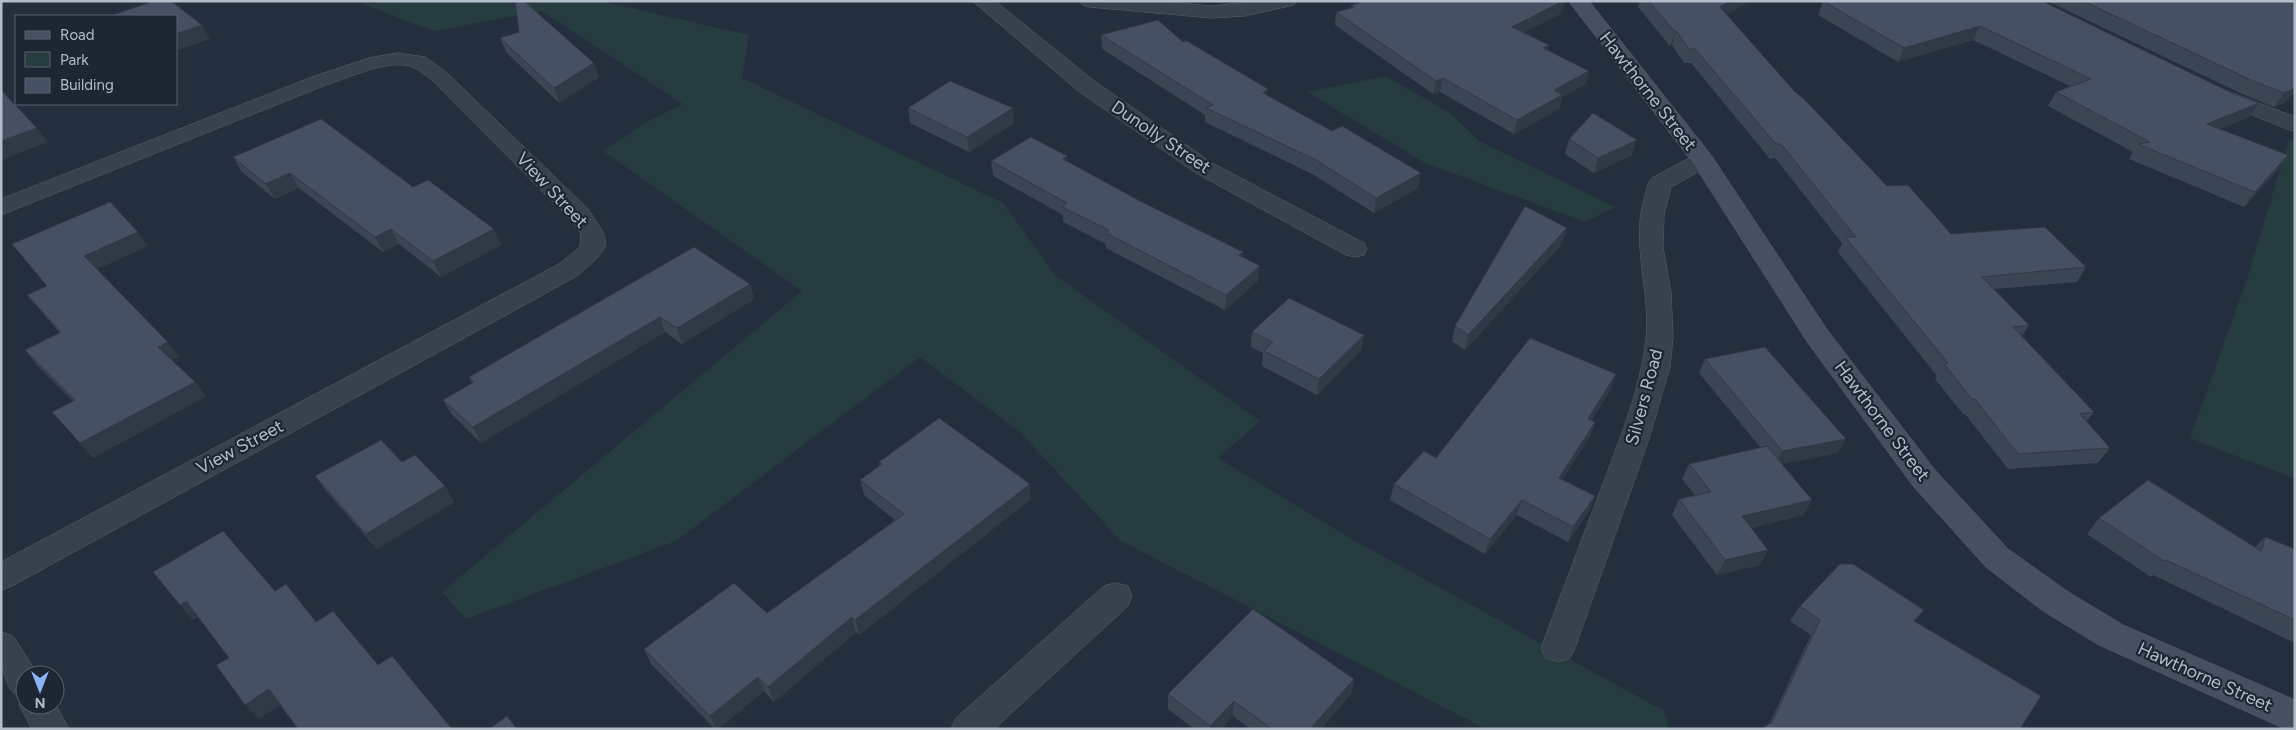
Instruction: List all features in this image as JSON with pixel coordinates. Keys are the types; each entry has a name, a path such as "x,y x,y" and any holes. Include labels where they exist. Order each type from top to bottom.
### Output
{"street":[{"name":"Dunolly Street","path":"983,1 1085,85 1204,168 1355,249"},
{"path":"1090,1 1212,12 1244,10 1287,1"},
{"name":"Hawthorne Street","path":"1579,1 1703,160 1818,337 1924,478 1997,558 2055,602 2111,635 2295,717"},
{"name":"View Street","path":"1,208 319,81 376,62 398,59 418,61 439,76 578,213 593,234 592,250 568,270 1,576"},
{"path":"2206,88 2295,125"},
{"name":"Silvers Road","path":"1558,648 1634,442 1656,367 1660,337 1651,247 1652,214 1660,183 1703,160"},
{"path":"969,729 1116,596"},
{"path":"1,646 15,669"},
{"path":"43,715 51,729"}],"green space":[{"path":"362,1 600,1 749,35 742,78 1003,203 1056,276 1260,421 1218,458 1355,541 1664,711 1669,729 1486,729 1121,541 1019,431 920,357 676,541 466,619 442,592 802,291 603,151 647,122 683,104 542,11 434,31 365,5"},
{"path":"1386,76 1450,113 1479,141 1615,207 1585,222 1425,163 1307,92"},
{"path":"2289,140 2295,141 2295,479 2190,438 2247,279"}],"building":[{"path":"153,1 171,1 202,25 178,33 178,15 113,15"},
{"path":"515,1 524,1 594,63 554,88 500,38 519,32"},
{"path":"1365,1 1563,1 1512,27 1549,45 1543,48 1589,71 1554,90 1562,95 1517,120 1443,78 1436,81 1336,12 1354,7 1352,5"},
{"path":"1649,1 1730,1 1720,7 1795,92 1803,98 1887,186 1908,185 1951,234 2045,227 2086,267 1982,277 2029,325 2013,327 2094,412 2080,414 2110,448 2018,454 1975,399 1972,399 1944,364 1948,363 1845,237 1856,237 1781,144 1776,144 1695,49 1689,49 1676,31"},
{"path":"1823,1 2042,1 2234,94 2259,103 2207,124 2288,155 2255,192 2138,144 2150,142 2056,92 2091,79 1980,26 1904,48"},
{"path":"2083,1 2295,1 2295,88 2284,93 2251,80"},
{"path":"1158,20 1183,42 1187,41 1268,89 1263,93 1332,131 1342,126 1421,173 1376,198 1316,160 1206,108 1213,105 1101,35"},
{"path":"950,81 1013,108 967,137 908,108"},
{"path":"1,90 37,128 1,141"},
{"path":"1593,113 1637,140 1598,158 1569,139"},
{"path":"321,119 413,187 428,180 494,229 433,261 391,229 375,237 290,173 266,184 233,157"},
{"path":"1031,137 1067,156 1063,159 1138,200 1243,252 1239,255 1260,266 1226,295 1106,233 1109,230 1062,207 1067,203 991,161"},
{"path":"110,202 138,232 84,256 168,342 158,347 195,382 80,443 52,412 75,400 25,350 61,332 27,295 47,286 12,244"},
{"path":"1525,206 1567,228 1468,335 1455,326"},
{"path":"694,247 750,284 677,328 660,317 473,427 443,400 474,382 469,377"},
{"path":"1289,298 1364,335 1319,379 1264,351 1273,342 1252,332"},
{"path":"1530,338 1616,374 1588,419 1595,422 1559,478 1595,496 1573,527 1522,500 1490,539 1394,484 1424,451 1436,458"},
{"path":"1765,347 1846,439 1782,451 1705,359"},
{"path":"939,418 1030,484 855,620 852,617 768,687 758,677 710,716 644,649 734,583 767,613 904,514 860,480 882,464 879,462"},
{"path":"381,440 402,462 415,455 445,486 366,534 315,476"},
{"path":"1767,446 1812,500 1742,516 1768,550 1725,560 1679,499 1711,492 1689,464"},
{"path":"2148,480 2261,551 2265,537 2295,549 2295,620 2166,560 2164,561 2099,518"},
{"path":"223,531 275,591 286,584 316,622 333,611 378,665 392,656 452,729 298,729 269,689 245,705 216,665 229,658 186,601 180,605 153,572"},
{"path":"1840,564 1853,564 1924,610 1914,621 2041,696 2020,729 1761,729 1772,722 1820,620 1800,606"},
{"path":"1253,609 1354,679 1310,729 1272,729 1234,701 1210,726 1168,694"},
{"path":"507,716 517,729 489,729"}]}
